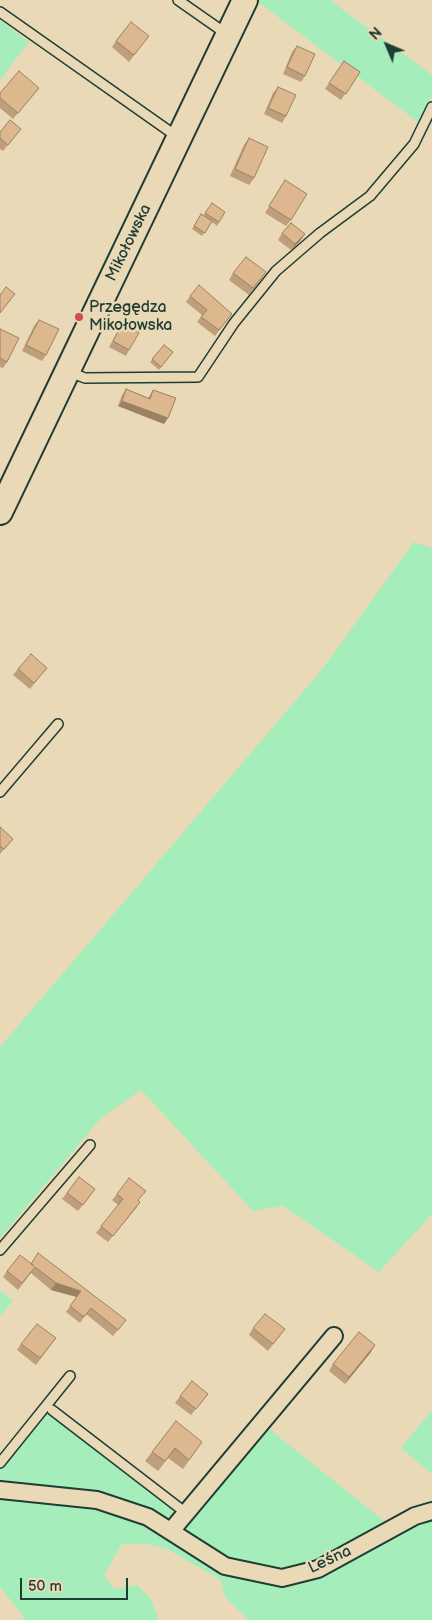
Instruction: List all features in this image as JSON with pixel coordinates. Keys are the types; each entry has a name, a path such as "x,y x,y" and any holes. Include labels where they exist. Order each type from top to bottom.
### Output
{"main road":[{"name":"Mikołowska","path":"0,512 245,0"}],"street":[{"path":"171,1531 334,1336"},
{"name":"Leśna","path":"0,1490 97,1500 148,1517 225,1566 282,1578 318,1569 415,1516 432,1511"}],"lane":[{"path":"178,0 228,35"},
{"path":"0,12 180,138"},
{"path":"67,371 85,378 198,377 234,323 276,271 320,233 370,196 414,144 432,107"},
{"path":"0,792 58,724"},
{"path":"0,1250 90,1145"},
{"path":"0,1463 70,1376"},
{"path":"52,1410 186,1513"}],"green space":[{"path":"259,0 330,0 432,75 432,96 418,122 258,2"},
{"path":"0,20 29,42 0,80"},
{"path":"414,542 432,548 432,1214 379,1272 283,1206 253,1211 141,1090 100,1119 0,1238 0,1047 320,672"},
{"path":"0,1290 13,1301 0,1316"},
{"path":"432,1410 432,1474 401,1448"},
{"path":"46,1413 137,1479 173,1509 176,1514 170,1522 0,1484 0,1470"},
{"path":"268,1428 388,1524 312,1564 292,1567 267,1567 228,1558 198,1541 187,1532 185,1526"},
{"path":"0,1496 98,1507 141,1520 284,1584 432,1516 432,1620 248,1620 225,1597 221,1580 167,1549 147,1544 122,1544 104,1575 114,1589 137,1585 150,1598 159,1620 22,1620 24,1617 0,1587"}],"building":[{"path":"131,22 149,36 134,55 116,41"},
{"path":"297,46 315,54 305,76 287,67"},
{"path":"344,61 360,72 346,94 329,83"},
{"path":"19,71 39,88 18,113 0,98 0,93"},
{"path":"278,87 296,95 286,116 268,108"},
{"path":"10,120 21,129 8,145 0,138 0,132"},
{"path":"249,138 268,147 254,178 235,169"},
{"path":"285,180 307,194 291,220 269,206"},
{"path":"212,203 225,212 219,222 205,213"},
{"path":"201,214 212,221 205,233 194,226"},
{"path":"291,223 305,234 295,244 282,233"},
{"path":"246,257 266,272 253,288 233,273"},
{"path":"199,285 232,314 219,330 201,317 207,310 190,296"},
{"path":"6,287 15,294 0,313 0,295"},
{"path":"39,320 59,329 46,355 26,345"},
{"path":"122,324 139,333 129,350 113,341"},
{"path":"0,329 19,338 7,362 0,358"},
{"path":"164,345 173,352 161,367 152,359"},
{"path":"126,389 150,399 153,390 176,398 168,418 122,401"},
{"path":"31,654 47,668 34,683 18,669"},
{"path":"0,827 13,839 4,849 0,846"},
{"path":"79,1177 95,1189 83,1205 67,1193"},
{"path":"129,1178 146,1191 138,1200 140,1202 113,1236 101,1226 123,1199 117,1194"},
{"path":"38,1253 126,1320 118,1330 91,1308 84,1317 70,1306 81,1291 56,1283 35,1267 22,1283 7,1271 20,1255 31,1264"},
{"path":"265,1314 285,1329 273,1344 253,1328"},
{"path":"37,1324 56,1338 40,1358 21,1344"},
{"path":"359,1332 375,1345 349,1377 333,1364"},
{"path":"192,1381 208,1394 196,1409 180,1396"},
{"path":"176,1421 202,1442 189,1460 175,1448 165,1461 152,1452"}],"place":[{"name":"Przegędza Mikołowska","path":"79,317"}]}
